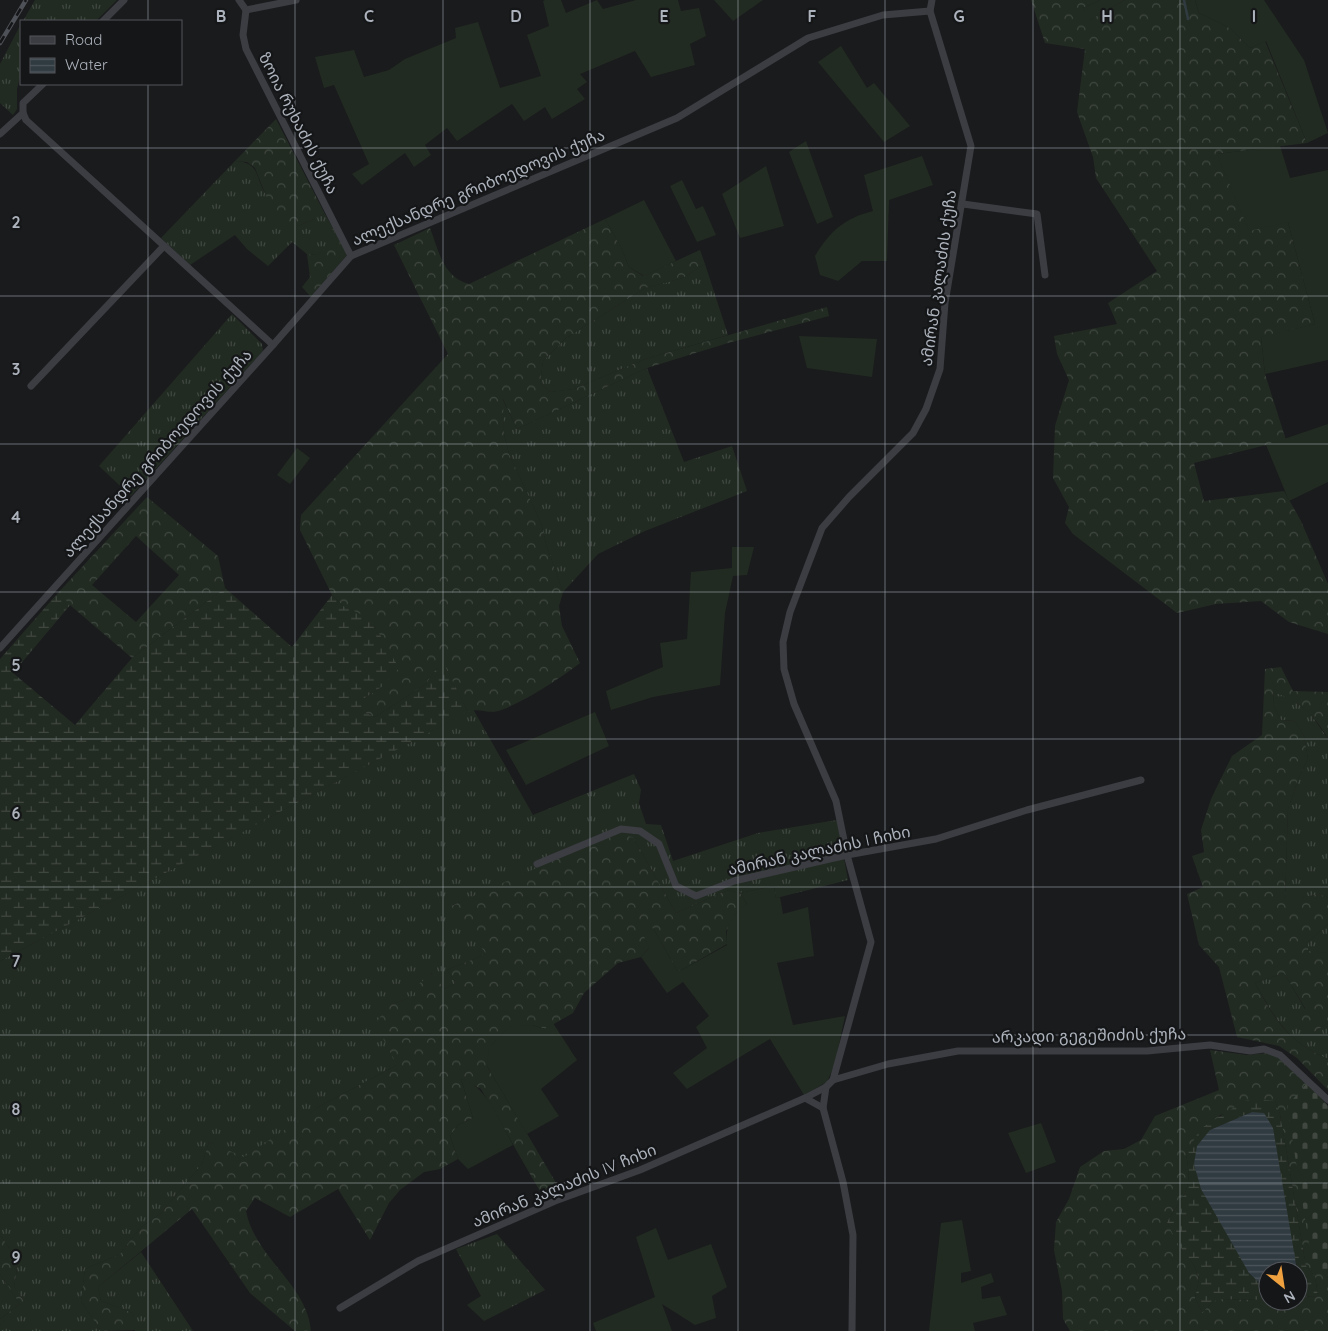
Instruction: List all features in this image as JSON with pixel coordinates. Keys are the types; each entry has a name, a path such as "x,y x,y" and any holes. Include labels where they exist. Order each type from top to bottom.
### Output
{"street":[{"path":"105,20 124,0"},
{"path":"239,0 246,10 296,0"},
{"name":"ამირან კალაძის ქუჩა","path":"826,1087 833,1080 871,942 847,856 836,801 794,704 784,669 783,642 790,612 822,528 849,496 913,433 926,409 940,369 945,303 963,204 971,146 930,11 932,0"},
{"name":"ზოია რუხაძის ქუჩა","path":"246,10 243,35 246,49 351,256"},
{"name":"ალექსანდრე გრიბოედოვის ქუჩა","path":"0,648 351,256 677,118 808,38 883,15 930,11"},
{"path":"42,85 23,104 23,113 33,126 273,345"},
{"path":"0,134 23,113"},
{"path":"963,204 1037,214 1045,275"},
{"path":"31,386 164,246"},
{"name":"ამირან კალაძის I ჩიხი","path":"537,864 620,829 640,831 659,844 676,886 696,896 734,881 936,839 1027,810 1142,780"},
{"name":"არკადი გეგეშიძის ქუჩა","path":"833,1080 888,1064 958,1051 1148,1051 1210,1044 1250,1051 1264,1049 1280,1055 1328,1100"},
{"path":"826,1087 823,1108 843,1182 854,1235 852,1331"},
{"name":"ამირან კალაძის IV ჩიხი","path":"340,1308 418,1261 555,1201 640,1170 826,1087"},
{"path":"805,1098 823,1108"}],"green space":[{"path":"35,0 117,0 97,20 24,20"},
{"path":"561,0 566,13 597,0 603,9 636,0 678,0 681,11 699,8 706,36 690,44 695,65 651,77 635,51 580,74 587,82 577,89 585,99 552,119 545,107 524,121 512,104 457,141 447,128 425,145 431,155 414,167 405,153 362,185 352,174 369,164 334,85 324,88 315,57 354,50 364,77 389,70 405,59 456,38 455,28 478,22 500,88 541,76 527,35 549,26 543,1"},
{"path":"714,0 763,0 733,21"},
{"path":"1031,0 1100,0 1083,8 1089,20 1125,0 1195,0 1199,13 1230,28 1250,48 1265,41 1307,143 1217,154 1288,222 1315,324 1261,338 1265,374 1286,440 1194,463 1204,501 1284,491 1301,521 1328,584 1328,634 1289,622 1261,601 1216,604 1177,613 1073,534 1065,523 1069,507 1053,478 1055,426 1069,380 1057,354 1054,336 1117,324 1108,303 1157,271 1096,178 1093,157 1077,112 1085,49 1045,43"},
{"path":"1100,0 1125,0 1088,21 1083,8"},
{"path":"1195,0 1264,0 1304,60 1328,133 1307,143 1266,41 1250,48 1230,28 1199,13"},
{"path":"20,26 20,77 17,89 17,109 13,115 0,103 0,64"},
{"path":"841,46 867,88 874,83 910,126 884,142 818,62"},
{"path":"276,119 325,214 298,226 288,228 274,216 255,168 247,162 235,161"},
{"path":"806,141 833,217 817,224 789,152"},
{"path":"1280,146 1290,178 1328,170 1328,360 1265,374 1261,337 1315,324 1288,222 1249,231 1217,154"},
{"path":"922,156 933,185 889,200 887,261 862,261 838,281 820,275 815,256 826,239 854,217 873,211 864,175"},
{"path":"235,161 244,162 254,168 270,200 298,226 325,214 333,228 326,247 317,255 307,254 292,242 268,266 247,249 235,235 190,265 161,238"},
{"path":"766,166 784,226 740,238 722,194"},
{"path":"682,180 696,209 703,206 716,235 697,242 670,186"},
{"path":"644,200 676,261 644,276 629,267 620,245 605,219"},
{"path":"605,219 620,245 629,267 643,276 700,250 705,264 683,278 645,288 566,338 543,361 540,383 550,392 574,389 645,359 827,307 829,316 728,343 647,368 517,429 503,399 504,434 509,454 541,523 546,544 563,592 559,606 562,626 580,663 518,703 498,711 476,710 468,712 444,665 436,669 426,684 375,717 362,712 363,699 383,686 376,628 367,618 343,606 332,595 300,530 301,515 448,354 394,245 430,228 439,254 448,270 460,281 469,284"},
{"path":"333,228 347,255 311,297 302,287 310,277 307,254 317,255 325,247"},
{"path":"705,264 728,335 645,359 574,389 550,392 540,383 543,361 566,338 645,288 683,278"},
{"path":"232,314 262,344 263,351 131,496 99,466"},
{"path":"799,336 877,339 872,377 807,368"},
{"path":"647,368 684,462 732,446 747,491 645,531 598,554 563,592 546,544 541,523 509,454 504,434 502,398 517,429"},
{"path":"1328,424 1328,482 1289,501 1266,445"},
{"path":"297,448 310,458 290,484 277,475"},
{"path":"147,497 218,556 225,588 132,658 57,594","holes":["136,536 179,575 136,622 92,585"]},
{"path":"732,547 754,547 747,575 733,576 725,613 720,685 653,697 611,710 606,691 663,667 660,643 687,639 691,572 732,568"},
{"path":"225,588 292,647 332,595 343,606 367,617 376,628 399,668 383,686 363,699 363,712 375,717 426,684 436,669 444,664 468,712 0,961 0,659 57,594 71,604 13,673 75,725 132,658"},
{"path":"1281,667 1293,691 1328,692 1328,739 1306,710 1291,699 1274,693 1273,705 1281,720 1295,721 1304,736 1308,759 1299,777 1288,809 1285,901 1319,894 1328,898 1328,924 1308,942 1308,951 1328,953 1328,1022 1315,1032 1298,1026 1305,1008 1284,973 1255,983 1276,1019 1284,1028 1303,1045 1328,1059 1328,1090 1297,1058 1279,1046 1237,1037 1219,967 1199,945 1187,894 1203,887 1192,856 1204,852 1201,830 1211,799 1232,756 1262,735 1265,669"},
{"path":"1274,693 1288,696 1310,713 1328,739 1328,898 1319,894 1285,902 1288,809 1299,777 1308,759 1304,736 1295,721 1281,720 1273,705"},
{"path":"473,709 533,815 634,774 641,790 639,803 646,824 661,825 673,861 758,833 837,820 848,880 776,898 774,886 740,893 728,890 676,913 633,837 452,905 486,954 447,970 456,983 444,989 432,973 416,996 392,1004 397,1065 320,1106 244,1158 209,1142 202,1164 161,1213 139,1229 120,1254 85,1269 81,1301 101,1331 0,1331 0,1325 25,1303 14,1287 18,1262 0,1234 0,961"},
{"path":"595,712 609,746 526,785 506,750"},
{"path":"613,834 633,837 676,913 728,890 740,893 747,904 726,931 727,944 678,972 653,928 649,948 641,957 618,963 584,993 573,1013 545,1029 532,1025 487,1066 562,1193 545,1200 481,1089 461,1079 473,1118 458,1125 450,1136 458,1159 440,1169 424,1172 400,1190 389,1203 370,1240 338,1189 290,1217 255,1198 246,1211 251,1228 259,1243 300,1299 307,1314 311,1331 295,1331 250,1293 192,1209 98,1287 101,1301 133,1313 136,1330 101,1331 81,1301 85,1269 120,1254 139,1229 161,1213 202,1164 209,1142 244,1157 320,1106 397,1065 375,1023 392,1004 415,996 416,986 433,973 444,989 456,983 447,970 486,954 451,906"},
{"path":"774,886 776,898 780,897 783,914 808,907 814,956 777,963 793,1025 845,1016 835,1064 827,1082 804,1095 770,1039 687,1089 673,1073 707,1048 696,1027 709,1016 683,982 667,993 641,957 649,948 643,934 653,928 678,972 727,945 728,926 733,917 747,904 740,893"},
{"path":"1328,924 1328,953 1308,952 1308,942"},
{"path":"1284,973 1305,1009 1315,1032 1328,1022 1328,1059 1303,1045 1284,1028 1255,983"},
{"path":"553,1023 577,1060 541,1089 559,1116 527,1134 487,1066 489,1048 509,1027 532,1025 545,1029"},
{"path":"1210,1050 1247,1055 1266,1053 1276,1055 1307,1083 1312,1261 1328,1278 1328,1331 1070,1331 1063,1319 1062,1291 1054,1250 1056,1222 1069,1199 1080,1167 1104,1151 1124,1149 1141,1140 1155,1116 1219,1090","holes":["1275,1101 1280,1114 1305,1261 1308,1261 1308,1268 1315,1276 1318,1296 1308,1296 1308,1311 1258,1311 1258,1300 1217,1299 1202,1312 1195,1298 1199,1279 1194,1265 1178,1243 1167,1222 1183,1197 1188,1184 1189,1176 1186,1154 1220,1115"]},
{"path":"461,1079 470,1082 478,1088 492,1106 513,1145 468,1169 458,1159 450,1136 458,1125 473,1118"},
{"path":"1307,1083 1328,1106 1328,1278 1312,1262 1287,1106"},
{"path":"1258,1099 1275,1101 1280,1114 1305,1261 1295,1261 1252,1112 1210,1130 1249,1273 1258,1282 1258,1300 1217,1299 1202,1312 1195,1298 1199,1279 1194,1265 1178,1244 1167,1222 1186,1191 1189,1176 1186,1154 1200,1129 1244,1101"},
{"path":"1041,1123 1056,1162 1026,1173 1008,1133"},
{"path":"962,1220 971,1271 961,1273 961,1283 991,1273 994,1282 981,1287 982,1299 1000,1296 1007,1315 973,1323 975,1331 929,1331 941,1223"},
{"path":"656,1228 668,1260 711,1244 727,1287 712,1296 716,1318 695,1325 662,1304 672,1331 596,1331 593,1323 655,1297 636,1237"},
{"path":"0,1234 18,1262 14,1287 26,1304 0,1325 0,1319 20,1304 0,1274"},
{"path":"497,1234 545,1290 484,1321 467,1305 481,1296 456,1249"},
{"path":"141,1252 193,1331 135,1331 133,1313 101,1301 98,1287"},
{"path":"1308,1268 1315,1276 1318,1296 1308,1296"},
{"path":"0,1274 20,1304 0,1319"}],"water":[{"path":"1252,1112 1264,1113 1273,1128 1296,1261 1258,1261 1258,1282 1249,1273 1201,1189 1194,1164 1197,1146 1210,1130"}],"waterway":[{"path":"1184,0 1188,19"}],"railway":[{"path":"0,43 26,0"}]}
